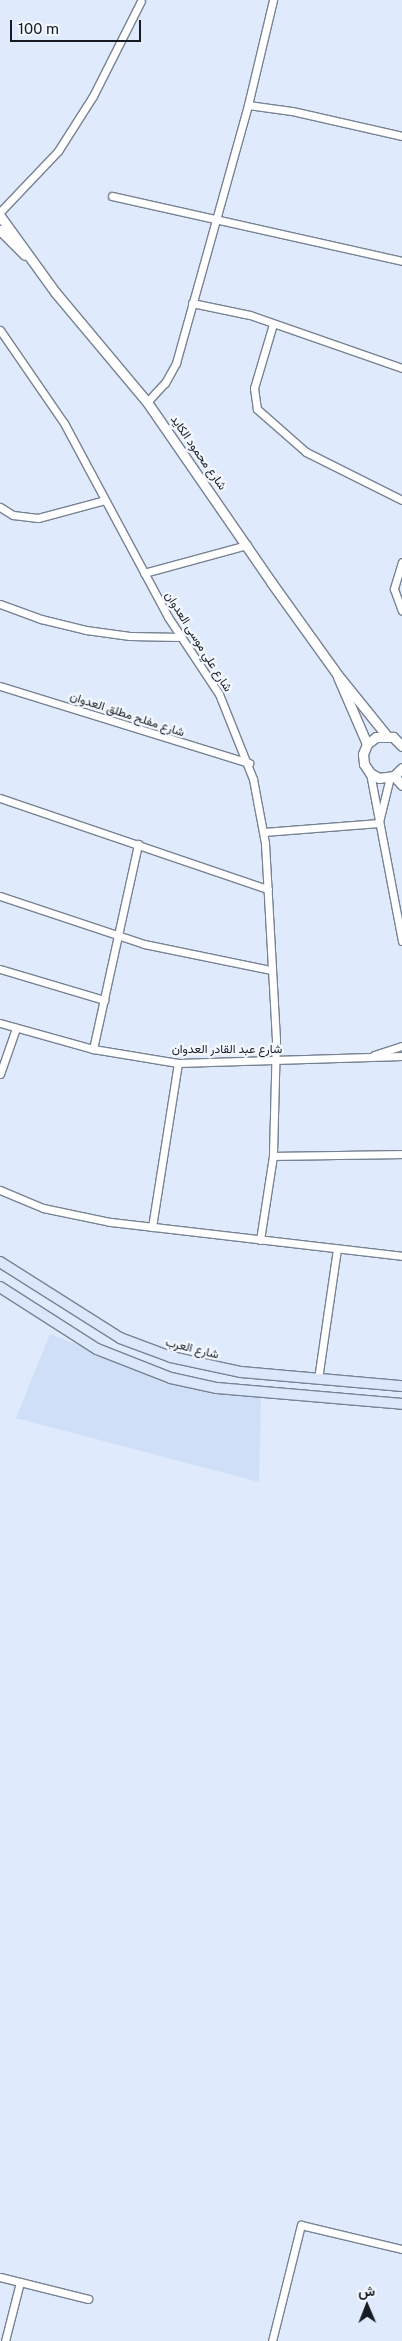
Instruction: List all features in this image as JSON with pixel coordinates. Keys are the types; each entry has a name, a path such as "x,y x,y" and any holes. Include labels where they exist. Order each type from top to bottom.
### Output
{"main road":[{"name":"شارع العرب","path":"0,1262 83,1316 151,1351 220,1369 402,1386"},
{"path":"0,1287 97,1349 171,1378 217,1388 402,1404"}],"street":[{"path":"0,212 58,151 93,96 141,0"},
{"path":"146,402 171,374 248,105 273,0"},
{"path":"248,105 292,111 402,136"},
{"path":"112,196 402,261"},
{"name":"شارع محمود الكايد","path":"0,216 27,256 146,402 337,674 402,746"},
{"name":"شارع محمود الكايد","path":"0,230 27,256"},
{"path":"192,303 241,312 402,368"},
{"path":"273,324 254,388 257,409 306,452 402,500"},
{"name":"شارع علي موسى العدوان","path":"0,330 46,394 180,637 219,694 249,763 264,832 276,1062 273,1156 260,1240"},
{"path":"0,507 13,515 38,518 105,500"},
{"path":"144,573 246,545"},
{"path":"402,562 394,589 402,611"},
{"path":"0,604 48,621 86,630 130,636 180,637"},
{"name":"شارع محمود الكايد","path":"337,674 367,744"},
{"name":"شارع مفلح مطلق العدوان","path":"0,686 249,763"},
{"path":"394,736 376,737 367,744 363,759 370,773 402,941"},
{"path":"379,823 392,777 402,768"},
{"path":"370,773 379,778 392,777 402,786"},
{"path":"0,798 268,889"},
{"path":"264,832 379,823"},
{"path":"93,1049 138,844"},
{"path":"0,896 158,947 271,970"},
{"path":"0,968 104,1000"},
{"name":"شارع عبد القادر العدوان","path":"0,1023 93,1049 178,1063 276,1062 402,1056"},
{"path":"0,1074 16,1028"},
{"name":"شارع عبد القادر العدوان","path":"369,1057 402,1046"},
{"path":"152,1227 178,1063"},
{"path":"273,1156 402,1154"},
{"path":"0,1190 43,1208 152,1227 402,1256"},
{"path":"318,1379 337,1248"},
{"path":"272,2341 301,2224 402,2249"},
{"path":"0,2277 88,2299"},
{"path":"5,2341 20,2282"}],"shaded area":[{"path":"50,1334 188,1387 261,1398 259,1482 16,1418"}]}
